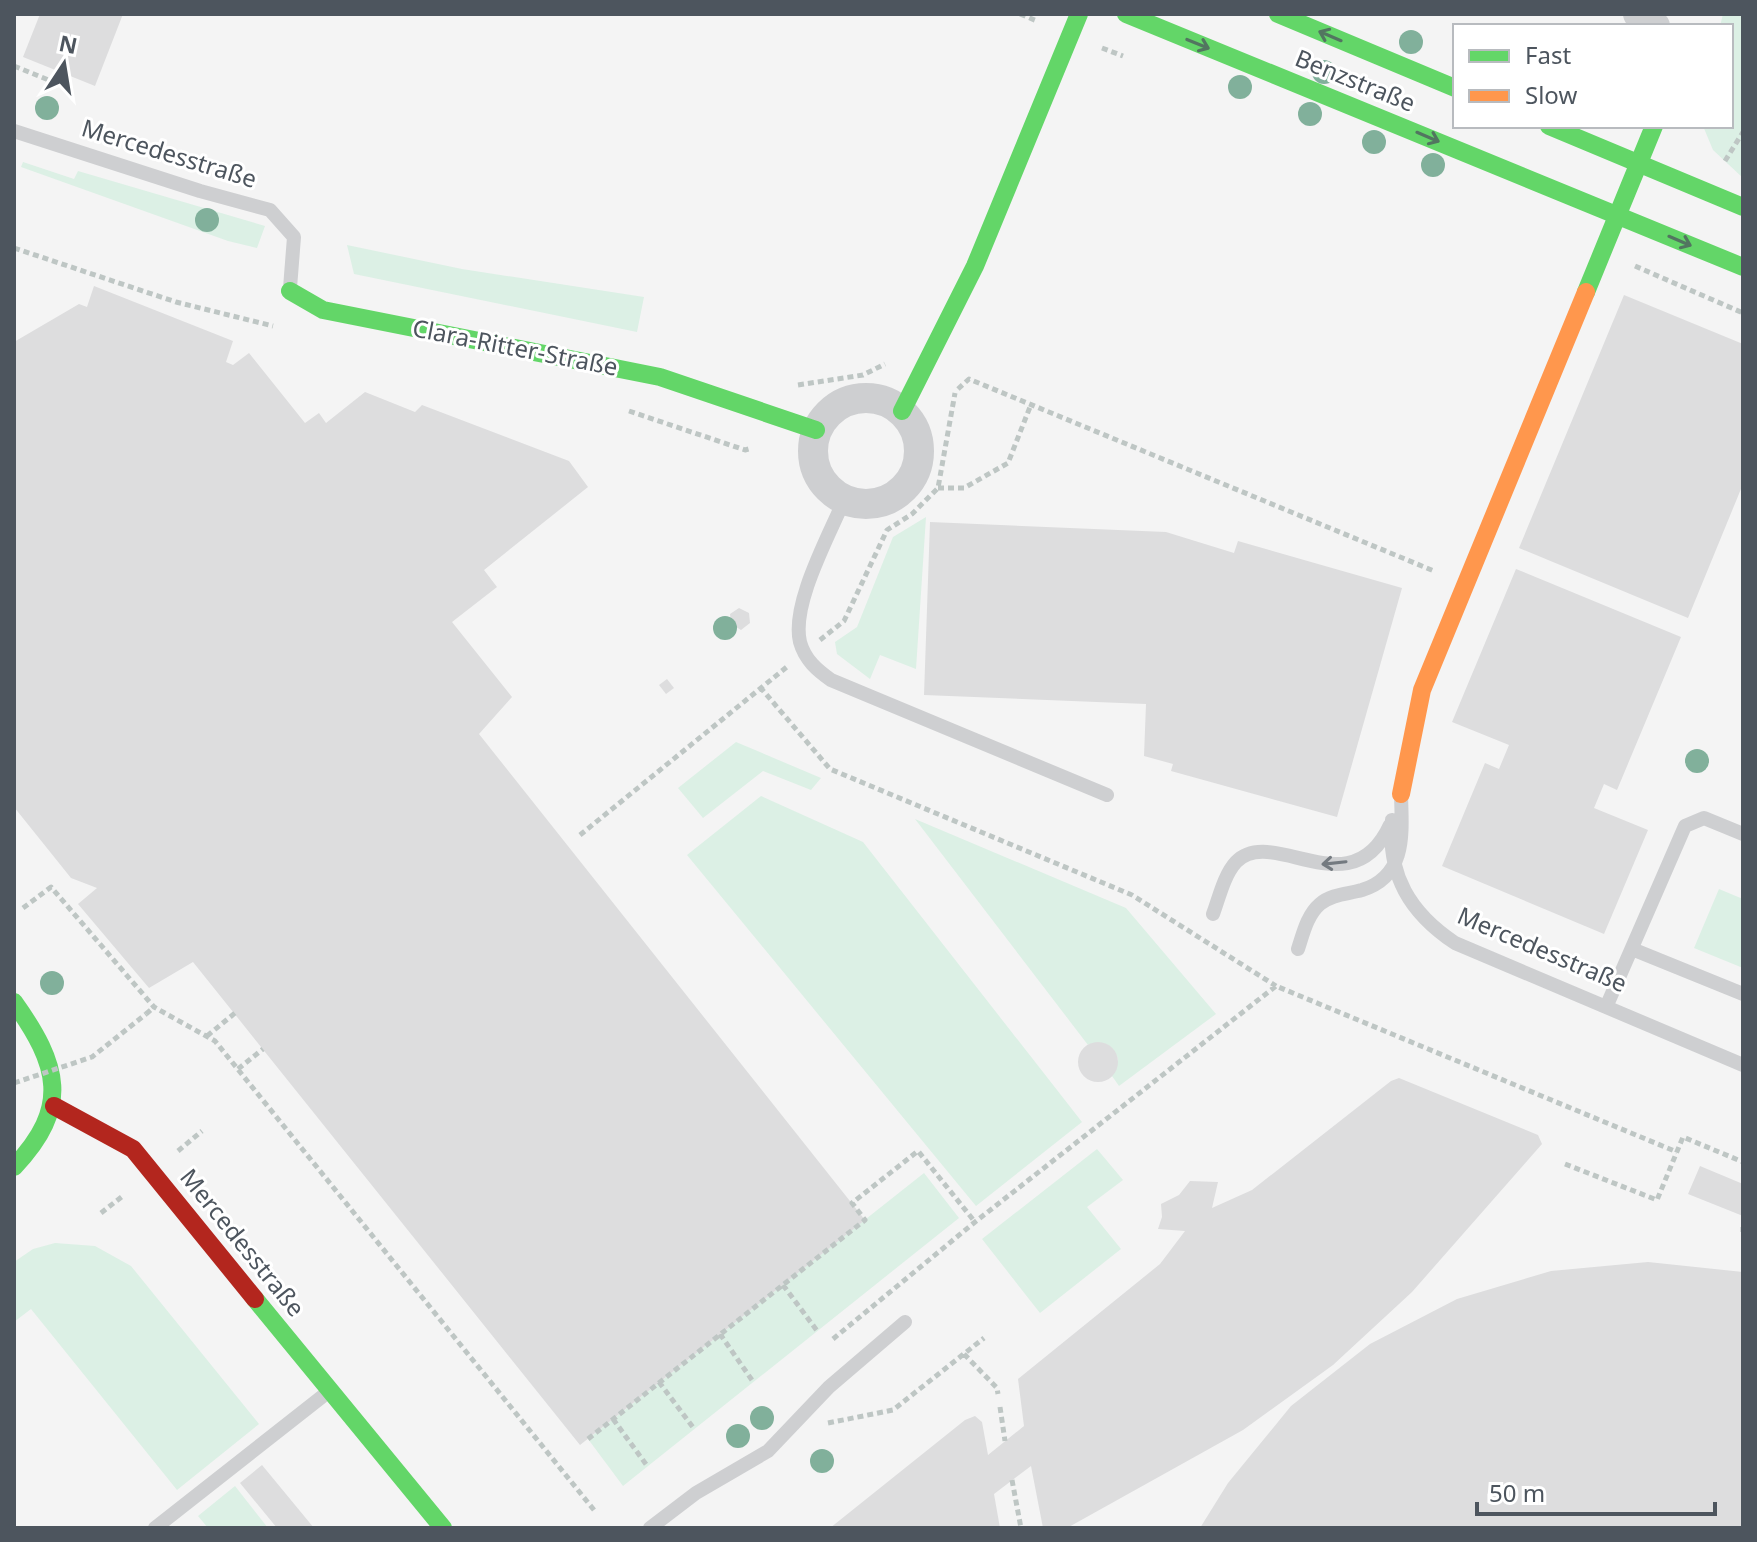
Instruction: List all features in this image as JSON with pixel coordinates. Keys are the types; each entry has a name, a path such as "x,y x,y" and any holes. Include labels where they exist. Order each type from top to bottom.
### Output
{"street":[{"path":"902,411 923,374 1079,14"},
{"name":"Benzstraße","path":"1126,14 1743,267"},
{"name":"Benzstraße","path":"1278,14 1453,87"},
{"path":"1554,128 1743,207"},
{"path":"1401,794 1422,690 1653,128"},
{"name":"Clara-Ritter-Straße","path":"290,291 323,310 606,365 741,403 816,430"},
{"path":"854,399 879,399 902,411 918,437 917,466 901,492 874,504 844,500 832,493 816,471 812,444 825,416 854,399"},
{"path":"14,1002 47,1055 54,1080 54,1106 48,1128 34,1149 14,1167"},
{"name":"Mercedesstraße","path":"54,1106 133,1149 443,1528"}],"lane":[{"name":"Mercedesstraße","path":"14,131 200,191 270,210 294,237 290,291"},
{"path":"844,500 804,599 799,629 804,653 831,680 1107,795"},
{"path":"1213,914 1238,860 1263,852 1318,865 1351,861 1377,846 1392,820 1401,794"},
{"path":"1298,949 1308,922 1320,904 1379,882 1394,866 1400,851 1401,794"},
{"path":"1607,1005 1685,826 1704,818 1743,834"},
{"name":"Mercedesstraße","path":"1392,820 1394,866 1400,885 1419,915 1455,943 1743,1065"},
{"path":"1632,949 1743,994"},
{"path":"650,1528 696,1493 755,1460 780,1440 829,1387 905,1322"},
{"path":"155,1528 331,1390"}],"path":[{"path":"14,66 56,83 60,72"},
{"path":"1716,170 1727,159 1743,132"},
{"path":"1626,273 1634,266 1743,313"},
{"path":"783,387 863,375 893,361 956,392"},
{"path":"580,835 844,621 887,530 912,514 938,488 956,392 969,379 1030,407 1168,459 1423,567 1467,580"},
{"path":"938,488 964,488 1008,463 1030,407"},
{"path":"760,687 830,769 1132,895 1276,986 1677,1152"},
{"path":"23,908 51,887 154,1007 215,1041 594,1510"},
{"path":"833,1339 975,1222 1276,986"},
{"path":"14,1083 92,1057 154,1007"},
{"path":"207,1036 235,1013"},
{"path":"238,1069 263,1049"},
{"path":"1565,1164 1657,1200 1683,1137 1743,1162"},
{"path":"588,1439 865,1220 852,1203 918,1151 975,1222"},
{"path":"783,1285 818,1332"},
{"path":"720,1334 754,1383"},
{"path":"780,1440 829,1423 893,1410 984,1338"},
{"path":"964,1354 997,1388 998,1394"},
{"path":"659,1382 695,1430"},
{"path":"1000,1407 1005,1441"},
{"path":"613,1419 648,1467"},
{"path":"1012,1480 1021,1528"}],"green space":[{"path":"1723,14 1743,14 1743,178 1713,150 1704,128 1733,128 1733,24 1720,24"},
{"path":"23,162 74,179 78,171 265,226 257,248 228,241 21,167"},
{"path":"347,245 462,269 644,297 637,332 354,274"},
{"path":"926,517 916,669 880,655 870,679 837,654 835,642 857,627 893,537"},
{"path":"736,742 821,778 811,790 763,771 703,818 678,788"},
{"path":"761,796 863,842 1082,1122 976,1206 687,855"},
{"path":"915,819 1126,908 1216,1014 1119,1086 1112,1076 1118,1059 1114,1050 1103,1043 1088,1045"},
{"path":"1719,889 1743,899 1743,968 1694,948"},
{"path":"1097,1149 1123,1180 1087,1207 1121,1249 1040,1313 982,1239"},
{"path":"924,1173 959,1218 623,1486 588,1439"},
{"path":"55,1243 95,1246 131,1266 259,1424 177,1490 31,1309 14,1322 14,1262 33,1249"},
{"path":"235,1486 268,1528 208,1528 198,1516"}],"building":[{"path":"40,14 123,14 95,86 23,57"},
{"path":"94,286 233,341 226,362 233,365 249,353 305,423 319,413 326,423 365,392 415,412 422,405 569,461 588,487 484,570 497,587 452,622 512,697 479,734 865,1220 580,1445 193,962 149,988 78,904 97,888 71,878 14,807 14,342 79,304 87,307"},
{"path":"1624,295 1743,344 1743,484 1688,618 1519,548"},
{"path":"930,522 1166,532 1234,553 1238,541 1402,588 1337,817 1171,771 1173,764 1144,756 1146,704 924,695"},
{"path":"1516,569 1681,637 1617,790 1604,784 1594,808 1648,830 1604,934 1442,866 1485,763 1499,769 1509,745 1452,722"},
{"path":"739,608 749,613 750,623 741,630 731,624 730,614"},
{"path":"667,679 674,688 666,694 659,685"},
{"path":"1098,1042 1112,1048 1118,1062 1112,1076 1098,1082 1084,1076 1078,1062 1084,1048"},
{"path":"1399,1078 1538,1135 1542,1144 1412,1292 1333,1365 1243,1430 1067,1528 1043,1528 1031,1466 994,1494 1000,1528 830,1528 965,1420 975,1416 982,1422 988,1455 1024,1426 1018,1379 1160,1264 1185,1231 1158,1229 1162,1217 1161,1204 1179,1195 1190,1181 1218,1182 1212,1208 1252,1190 1391,1081"},
{"path":"1700,1166 1743,1184 1743,1216 1688,1194"},
{"path":"1648,1262 1743,1272 1743,1528 1200,1528 1228,1483 1291,1406 1370,1344 1457,1299 1551,1271"},
{"path":"262,1465 314,1528 277,1528 240,1483"}],"traffic: fast":[{"path":"902,411 975,266 1079,14"},
{"path":"1126,14 1743,267"},
{"path":"1278,14 1453,87"},
{"path":"1554,128 1743,207"},
{"path":"1586,292 1653,128"},
{"path":"290,291 323,310 660,377 816,430"},
{"path":"14,1002 41,1046 49,1066 52,1086 51,1105 44,1125 14,1167"},
{"path":"255,1299 443,1528"}],"traffic: slow":[{"path":"1401,794 1422,690 1586,292"}],"traffic: jam":[{"path":"54,1106 133,1149 255,1299"}]}
